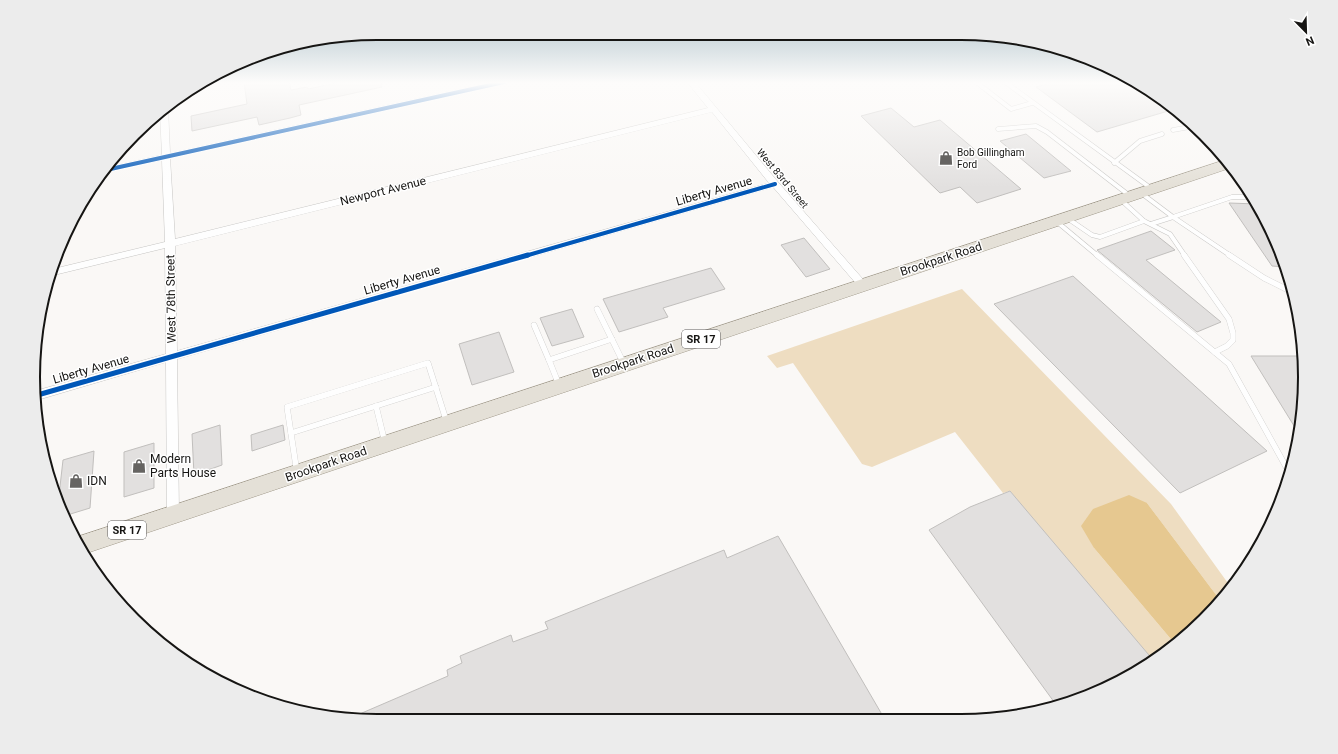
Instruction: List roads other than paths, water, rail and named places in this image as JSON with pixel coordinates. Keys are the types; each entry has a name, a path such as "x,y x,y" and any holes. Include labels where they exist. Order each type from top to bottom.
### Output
{"main road":[{"name":"Brookpark Road","path":"84,544 1223,166"}],"street":[{"name":"West 78th Street","path":"164,117 170,244 173,515"},
{"path":"113,169 345,117"},
{"name":"Newport Avenue","path":"57,272 677,117"},
{"name":"West 83rd Street","path":"721,117 775,184 863,285"},
{"name":"Liberty Avenue","path":"41,394 775,184"}],"lane":[{"path":"1051,117 1114,163 1136,195 1144,221"},
{"path":"998,129 1036,126 1047,132 1136,195 1173,217 1264,278 1287,289"},
{"path":"1173,130 1187,128"},
{"path":"1114,163 1140,141 1162,134"},
{"path":"1151,224 1232,197 1245,197"},
{"path":"1061,219 1092,235 1100,237 1144,221 1170,234 1229,319 1233,333 1233,340 1227,346 1215,352"},
{"path":"1061,219 1229,364 1286,467"},
{"path":"597,309 624,364"},
{"path":"534,325 559,386"},
{"path":"549,360 612,339"},
{"path":"297,474 287,407 428,363 447,423"},
{"path":"291,433 436,387"},
{"path":"376,406 386,444"}],"place":[{"name":"Bob Gillingham Ford","path":"946,158"},
{"name":"Modern Parts House","path":"139,466"},
{"name":"IDN","path":"76,481"}]}
